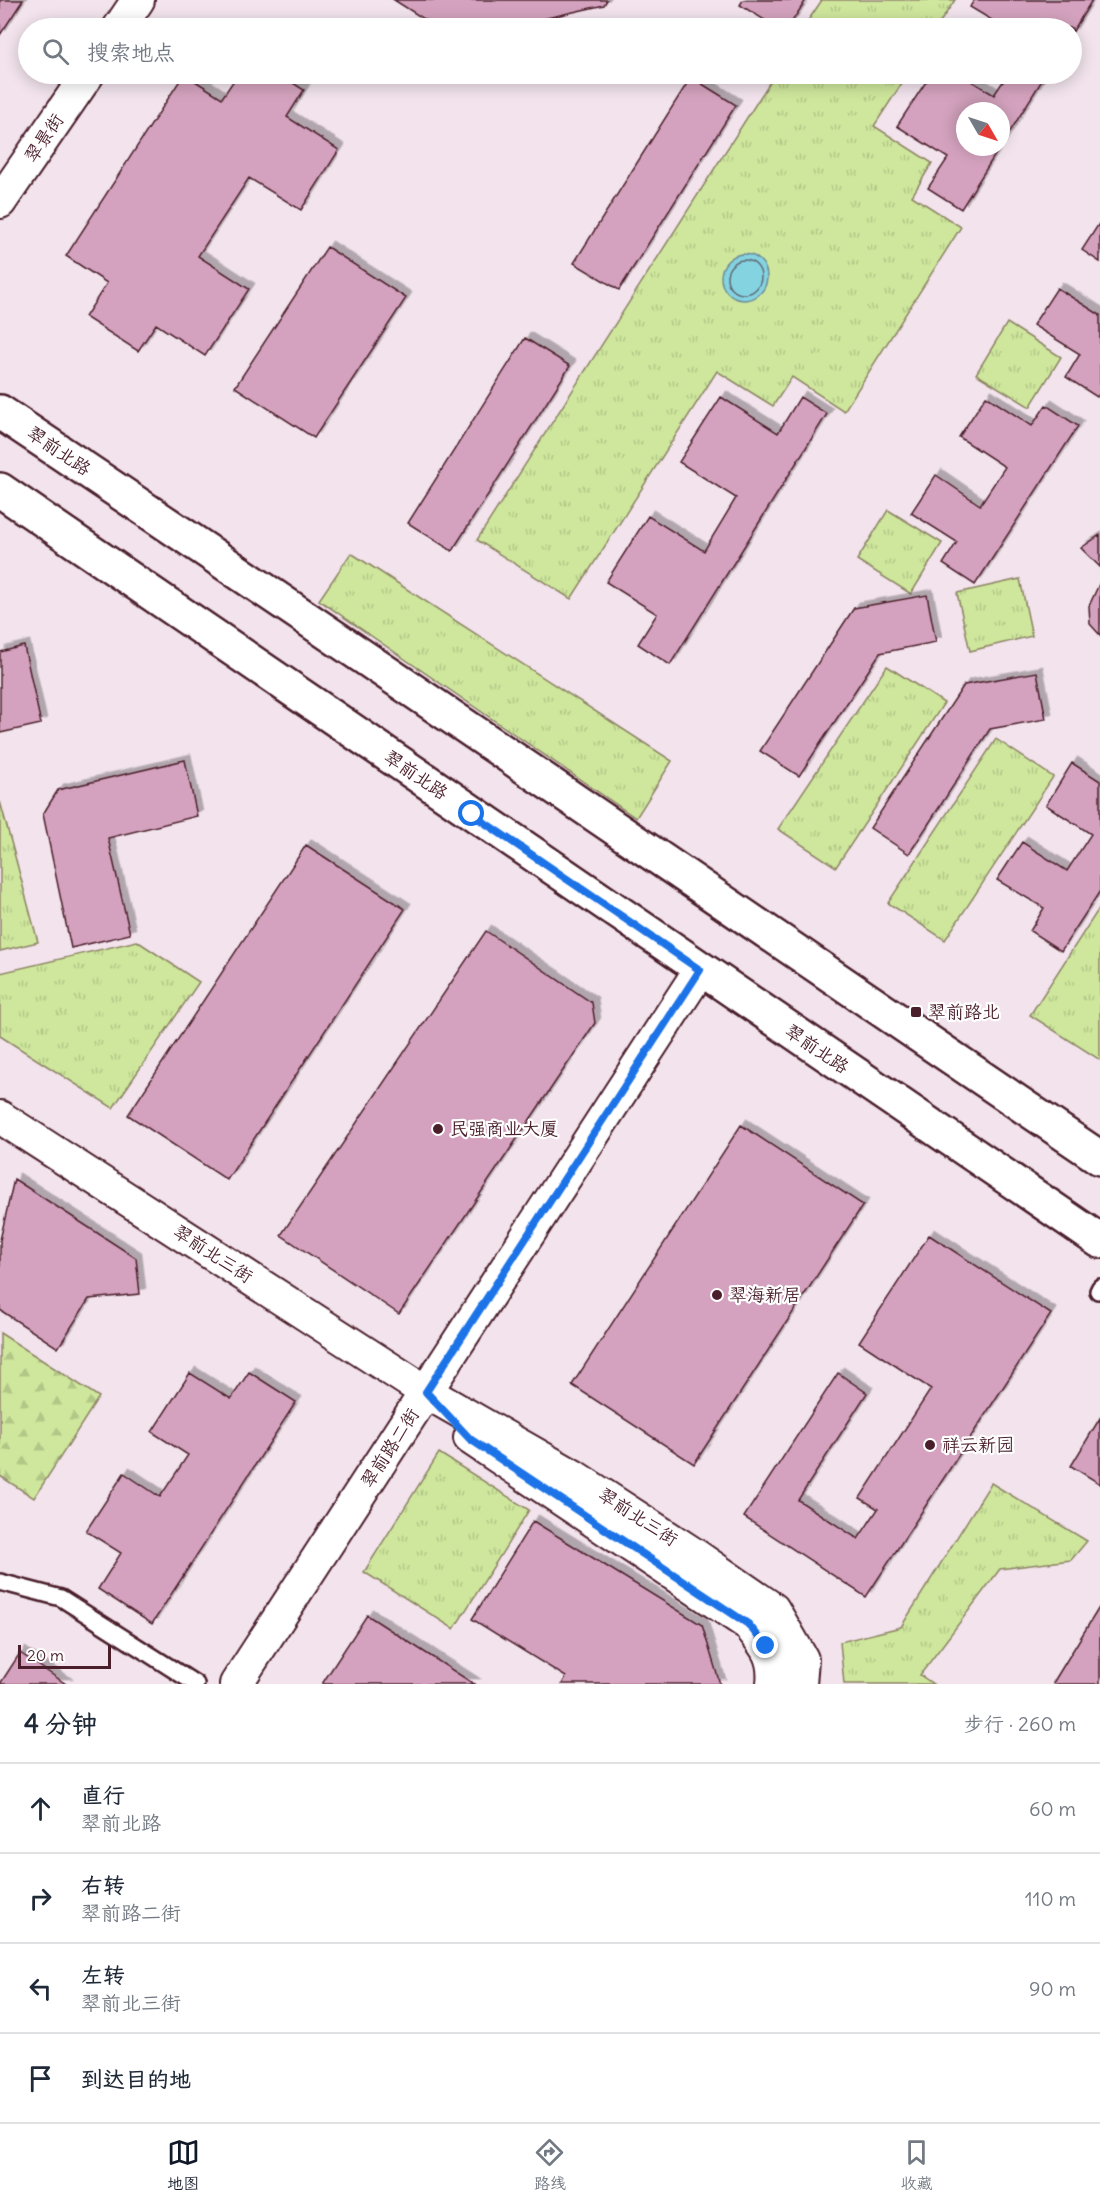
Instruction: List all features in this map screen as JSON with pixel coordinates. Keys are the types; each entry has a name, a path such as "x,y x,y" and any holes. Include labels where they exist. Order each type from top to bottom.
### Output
{"main road":[{"name":"翠前北路","path":"0,412 294,608 727,906 1100,1158"},
{"name":"翠前北路","path":"0,490 1100,1241"}],"street":[{"path":"126,18 138,0"},
{"name":"翠景街","path":"0,202 81,84"},
{"name":"翠前路二街","path":"236,1684 700,970"},
{"name":"翠前北三街","path":"0,1117 426,1392 575,1477 773,1609 802,1659 800,1684"},
{"name":"翠前北三街","path":"426,1392 470,1439 748,1624 766,1646 775,1666 773,1684"}],"lane":[{"path":"0,1582 61,1598 196,1684"}],"green space":[{"path":"822,0 955,0 943,18 810,18"},
{"path":"769,84 901,84 874,126 932,163 912,196 961,227 844,411 792,377 773,406 717,371 571,599 477,540"},
{"path":"1007,323 1061,357 1030,407 976,374"},
{"path":"888,510 942,543 911,594 857,560"},
{"path":"351,553 672,761 636,818 319,600"},
{"path":"1020,579 1032,636 970,651 957,593"},
{"path":"887,666 944,703 836,867 778,829"},
{"path":"996,739 1053,777 945,940 888,903"},
{"path":"0,801 38,942 0,951"},
{"path":"1100,907 1100,1060 1030,1015"},
{"path":"137,941 199,982 113,1108 0,1036 0,973"},
{"path":"0,1333 99,1397 34,1498 0,1476"},
{"path":"439,1453 529,1510 454,1629 364,1572"},
{"path":"991,1483 1087,1541 1071,1560 1000,1569 920,1675 933,1684 844,1684 840,1642 901,1627"}],"water":[{"path":"744,254 760,261 767,277 760,293 744,300 728,293 721,277 728,261"}],"building":[{"path":"0,0 23,0 0,35"},
{"path":"394,0 607,0 604,5 547,18 422,18"},
{"path":"743,0 806,0 794,18 761,18 740,5"},
{"path":"974,0 1092,0 1081,18 988,18 970,7"},
{"path":"178,84 200,84 222,98 231,84 295,84 304,90 287,117 339,150 301,210 249,178 198,256 249,289 205,356 156,324 138,351 85,317 107,283 66,256"},
{"path":"687,84 702,84 736,105 619,290 574,263"},
{"path":"924,84 976,84 994,95 1001,84 1040,84 1010,132 1010,102 956,102 956,156 994,156 961,209 928,188 948,158 897,126"},
{"path":"1100,222 1100,262 1082,250"},
{"path":"327,247 406,298 314,438 235,387"},
{"path":"1057,288 1100,315 1100,393 1097,397 1066,377 1080,354 1033,325"},
{"path":"525,338 570,366 452,551 408,523"},
{"path":"986,396 1032,426 1046,405 1078,426 975,585 943,564 957,542 911,513 936,475 980,505 1005,467 959,437"},
{"path":"721,397 778,433 800,397 827,414 670,665 638,644 657,614 606,582 648,516 704,551 736,498 679,462"},
{"path":"1100,535 1100,567 1081,548"},
{"path":"1100,582 1100,635 1090,624 1089,606"},
{"path":"927,595 936,642 880,653 799,776 760,751 854,608"},
{"path":"24,646 41,724 0,733 0,652"},
{"path":"1037,672 1046,719 990,729 909,854 870,828 964,685"},
{"path":"185,760 197,816 108,838 130,934 71,948 43,814 58,790"},
{"path":"1072,763 1100,781 1100,891 1061,951 1030,931 1044,908 997,880 1022,842 1067,871 1091,834 1046,805"},
{"path":"306,845 405,909 227,1180 128,1115"},
{"name":"民强商业大厦","path":"486,931 592,1003 595,1023 399,1314 281,1235"},
{"name":"翠海新居","path":"741,1125 863,1205 694,1464 572,1385"},
{"path":"14,1179 136,1258 140,1294 89,1299 58,1348 0,1310 0,1240"},
{"name":"祥云新园","path":"929,1235 1051,1314 866,1597 744,1517 838,1373 867,1393 798,1500 858,1539 878,1509 860,1498 931,1389 859,1342"},
{"path":"249,1372 296,1402 152,1624 98,1589 121,1553 86,1531 124,1473 160,1497 188,1455 152,1432 190,1373 231,1399"},
{"path":"1100,1418 1100,1484 1071,1466"},
{"path":"533,1521 702,1625 720,1684 562,1684 566,1677 472,1619"},
{"path":"1100,1606 1100,1684 1054,1684 1053,1683"},
{"path":"367,1615 474,1684 322,1684"},
{"path":"20,1653 66,1684 0,1684"}],"place":[{"name":"翠前路北","path":"916,1012"},
{"name":"民强商业大厦","path":"438,1129"},
{"name":"翠海新居","path":"717,1295"},
{"name":"祥云新园","path":"930,1445"}],"route":[{"path":"472,814 700,970 426,1392 470,1439 748,1624 766,1646"}]}
